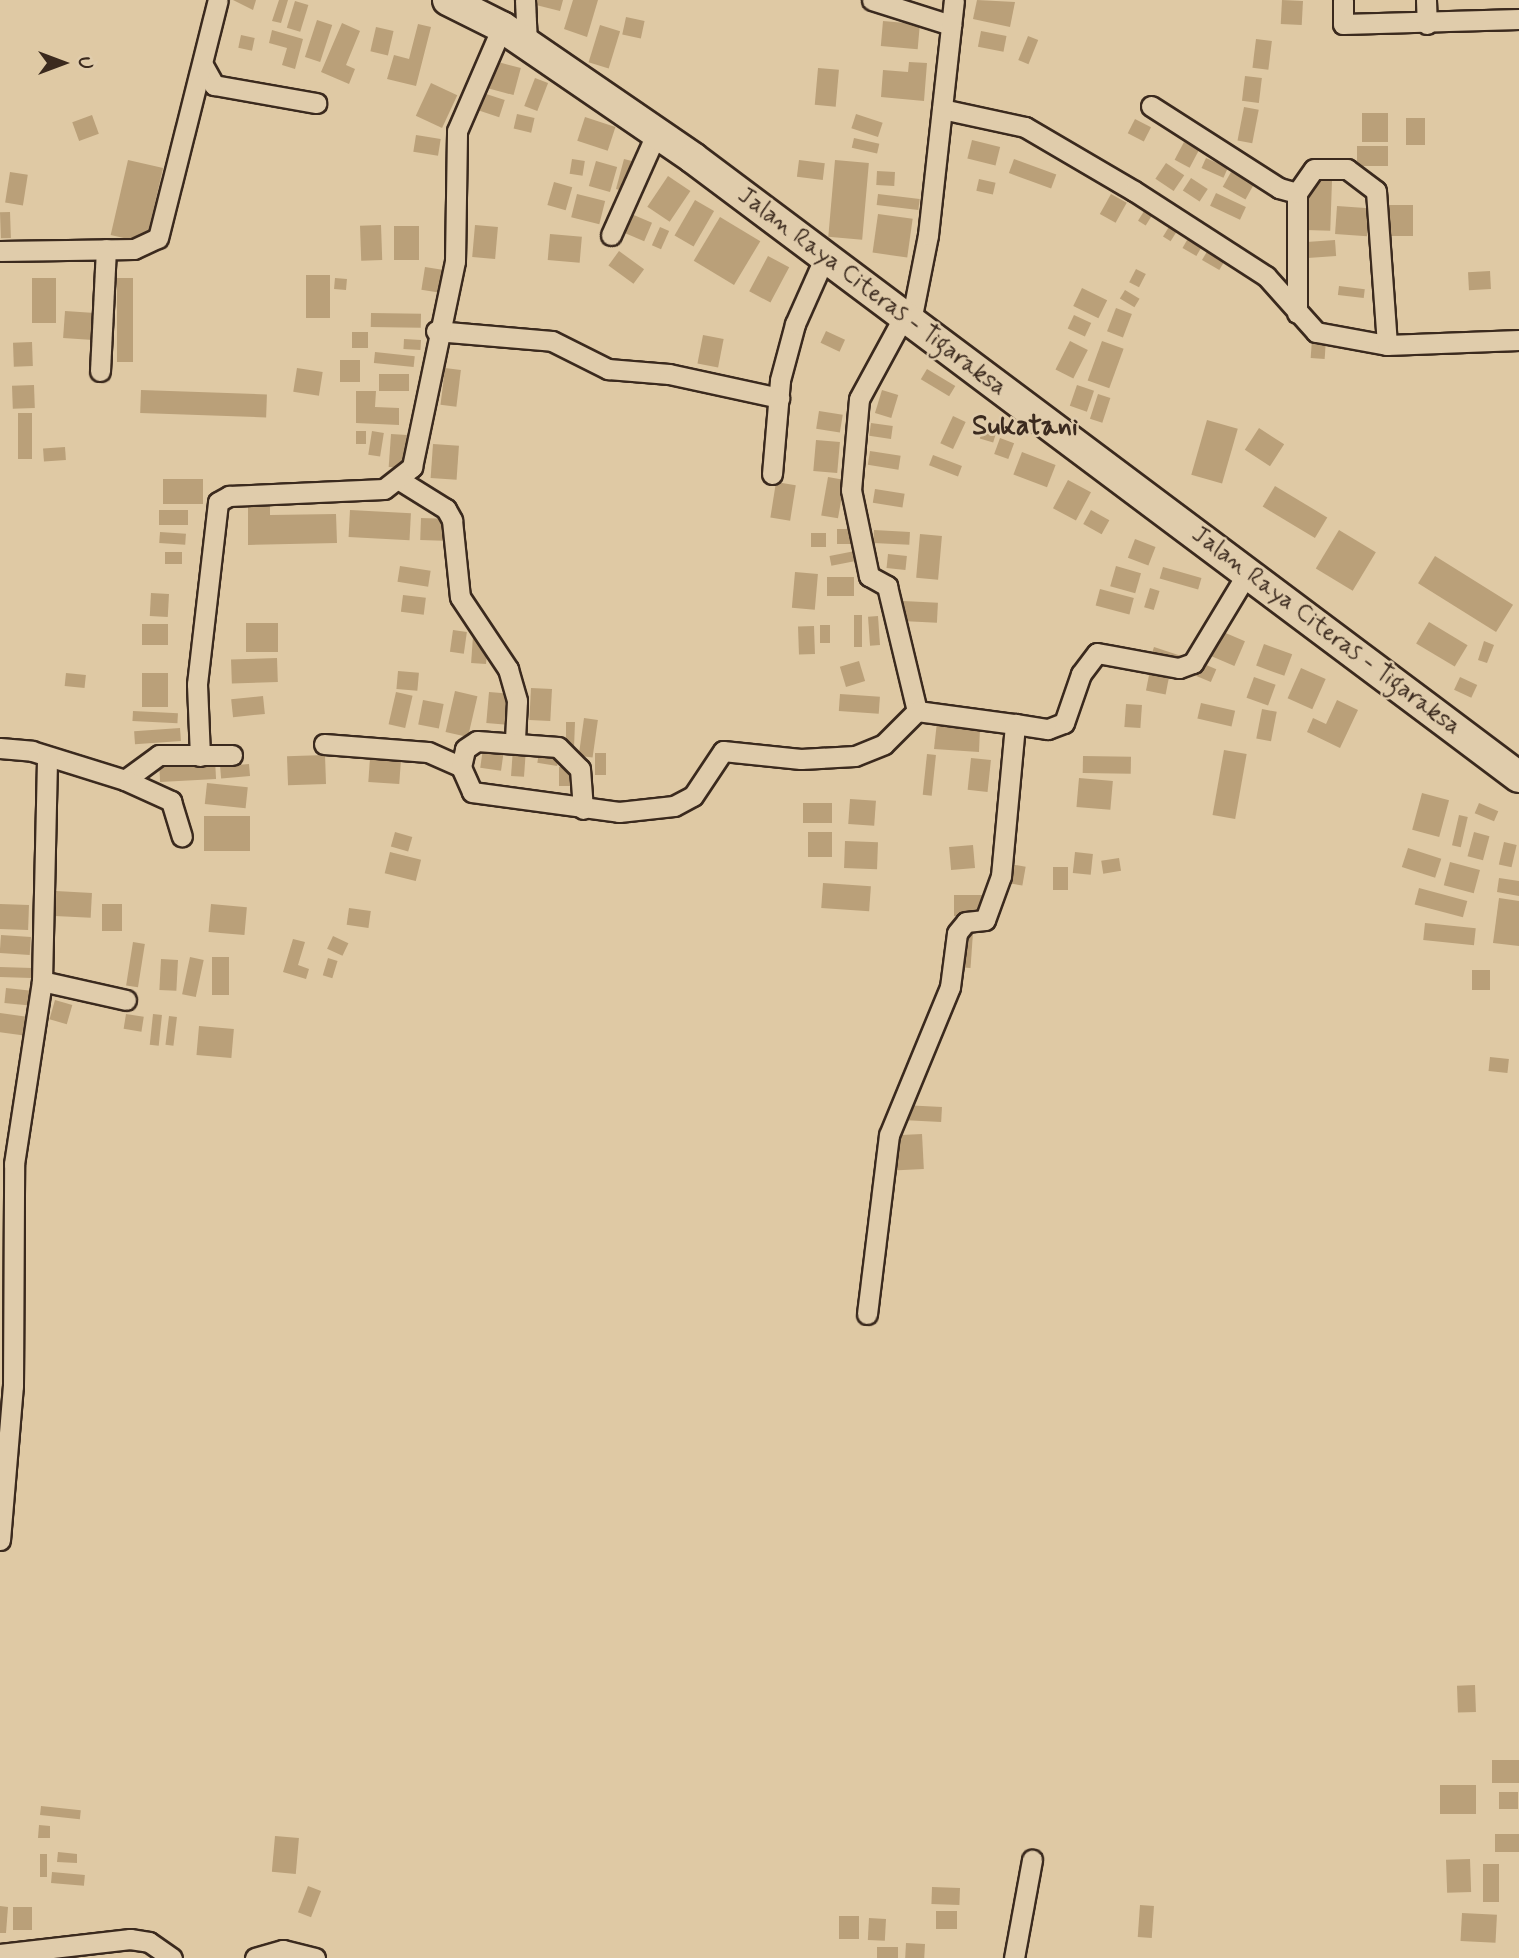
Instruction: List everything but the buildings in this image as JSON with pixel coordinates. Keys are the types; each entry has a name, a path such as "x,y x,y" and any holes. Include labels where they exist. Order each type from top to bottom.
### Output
{"main road":[{"name":"Jalan Raya Citeras - Tigaraksa","path":"448,0 502,27 657,132 1519,777"}],"street":[{"path":"0,251 134,250 158,239 218,0"},
{"path":"525,0 527,44"},
{"path":"872,0 951,25"},
{"path":"917,711 887,586 869,576 851,490 859,399 907,318 942,109 954,0"},
{"path":"1343,0 1343,24 1427,24 1512,12"},
{"path":"1426,0 1427,24"},
{"path":"200,756 197,684 218,502 229,496 384,489 401,481 412,467 436,331 455,261 457,131 502,27"},
{"path":"203,65 214,85 316,103"},
{"path":"1151,106 1279,188 1297,193"},
{"path":"942,109 1025,127 1266,276 1316,332 1387,345 1519,340"},
{"path":"611,235 657,132"},
{"path":"1297,313 1297,193 1304,176 1328,167 1371,181 1387,345"},
{"path":"100,371 106,249"},
{"path":"772,474 779,398 795,324 824,259"},
{"path":"436,331 552,341 608,369 669,374 779,398"},
{"path":"401,481 446,509 452,520 460,597 508,669 517,701 515,739"},
{"path":"583,809 574,759 558,747 515,739 477,741 465,749 461,767 472,792 583,809 674,806 693,796 723,751 828,759 866,752 917,711 1048,729 1064,723 1081,674 1097,653 1179,668 1193,663 1246,575"},
{"path":"867,1314 889,1135 950,987 957,933 967,922 985,920 1000,876 1015,724"},
{"path":"324,744 428,752 461,767"},
{"path":"0,748 47,757 125,780 171,801 182,836"},
{"path":"125,780 159,755 232,755"},
{"path":"0,1540 13,1386 14,1164 41,981 47,757"},
{"path":"41,981 126,1000"},
{"path":"1014,1958 1032,1860"},
{"path":"0,1954 130,1939 149,1942 172,1958"},
{"path":"255,1958 283,1950 315,1958"}],"district":[{"name":"Sukatani","path":"1025,427"}]}
